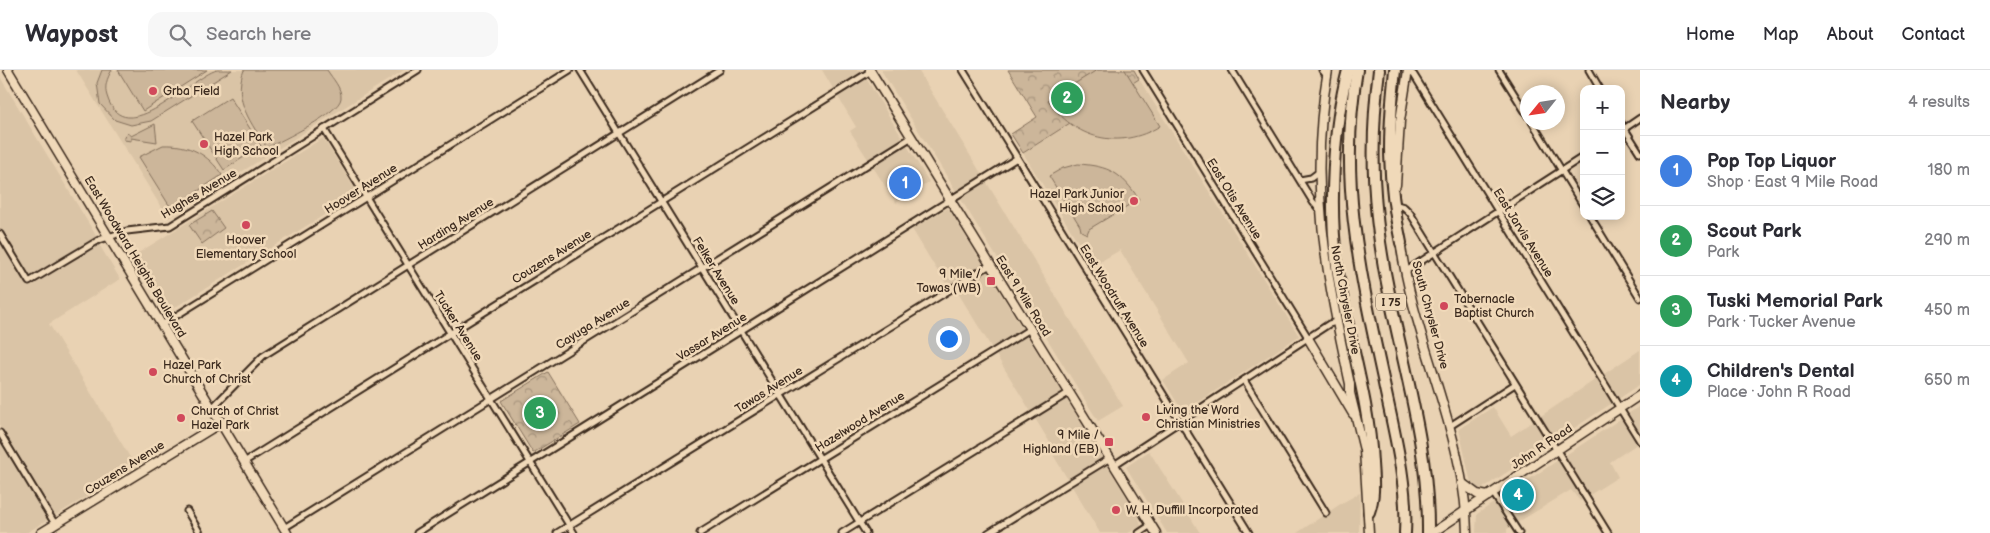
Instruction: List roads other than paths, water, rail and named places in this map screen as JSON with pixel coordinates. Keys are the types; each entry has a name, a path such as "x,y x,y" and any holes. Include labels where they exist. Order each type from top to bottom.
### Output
{"highway":[{"path":"1348,70 1335,150 1335,237 1337,266 1367,407 1373,476 1373,502 1369,512"},
{"name":"I 75","path":"1357,70 1349,134 1348,171 1353,219 1364,288 1401,469 1405,533"},
{"name":"I 75","path":"1379,70 1372,149 1376,213 1389,296 1424,459 1430,533"},
{"path":"1395,70 1388,158 1393,207 1401,243"}],"main road":[{"name":"East Woodward Heights Boulevard","path":"8,70 163,324 286,531"},
{"name":"East 9 Mile Road","path":"871,70 1156,533"},
{"name":"South Chrysler Drive","path":"1408,70 1399,128 1397,206 1401,243 1418,323 1450,426 1462,483 1467,533"},
{"name":"North Chrysler Drive","path":"1325,72 1319,172 1320,209 1327,273 1350,384 1350,393 1364,450 1369,533"},
{"path":"1308,338 1361,432"},
{"name":"John R Road","path":"1430,533 1640,395"},
{"name":"Couzens Avenue","path":"41,533 222,422"},
{"path":"1462,483 1477,494 1490,494"}],"street":[{"name":"Hughes Avenue","path":"0,234 29,282 99,240 127,231 170,226 418,70"},
{"name":"Hoover Avenue","path":"163,324 570,70"},
{"name":"Felker Avenue","path":"580,70 866,533"},
{"name":"Harding Avenue","path":"213,407 259,359 720,70"},
{"name":"Couzens Avenue","path":"244,462 871,70"},
{"name":"East Woodruff Avenue","path":"963,70 1249,533"},
{"path":"1144,72 1152,70"},
{"path":"1232,70 1313,202 1320,209"},
{"name":"East Jarvis Avenue","path":"1408,70 1414,75 1640,441"},
{"path":"1499,70 1520,103"},
{"path":"1589,70 1598,85"},
{"name":"East Otis Avenue","path":"1144,72 1308,338 1313,342 1344,391 1349,390 1350,384"},
{"path":"1625,129 1640,118"},
{"name":"Tucker Avenue","path":"324,129 574,533"},
{"path":"1537,130 1580,200"},
{"path":"1625,133 1640,153"},
{"name":"Cayuga Avenue","path":"286,531 491,399 912,137"},
{"name":"Vassar Avenue","path":"417,533 1017,158"},
{"path":"1406,271 1580,159"},
{"path":"1300,180 1310,178 1319,172"},
{"path":"1397,206 1404,207 1410,213 1608,533"},
{"path":"1592,220 1640,298"},
{"name":"Tawas Avenue","path":"558,533 990,265"},
{"path":"1114,465 1308,338 1336,322"},
{"name":"Hazelwood Avenue","path":"700,533 1030,329"},
{"path":"1244,380 1326,513"},
{"path":"1450,426 1515,384"},
{"path":"842,533 1070,392"},
{"path":"1348,406 1350,393"},
{"path":"0,433 55,524"},
{"path":"988,533 1110,458"},
{"path":"1490,494 1519,533"},
{"path":"186,511 200,533"},
{"path":"1139,533 1151,525"}],"place":[{"name":"Grba Field","path":"153,91"},
{"name":"Scout Park","path":"1067,98"},
{"name":"Hazel Park High School","path":"204,144"},
{"name":"Pop Top Liquor","path":"905,183"},
{"name":"Hazel Park Junior High School","path":"1134,201"},
{"name":"Hoover Elementary School","path":"246,225"},
{"name":"9 Mile / Tawas (WB)","path":"991,281"},
{"name":"Tabernacle Baptist Church","path":"1444,306"},
{"name":"Hazel Park Church of Christ","path":"153,372"},
{"name":"Tuski Memorial Park","path":"540,413"},
{"name":"Living the Word Christian Ministries","path":"1146,417"},
{"name":"Church of Christ Hazel Park","path":"181,418"},
{"name":"9 Mile / Highland (EB)","path":"1109,442"},
{"name":"Children's Dental","path":"1518,495"},
{"name":"W. H. Duffill Incorporated","path":"1116,510"}]}
